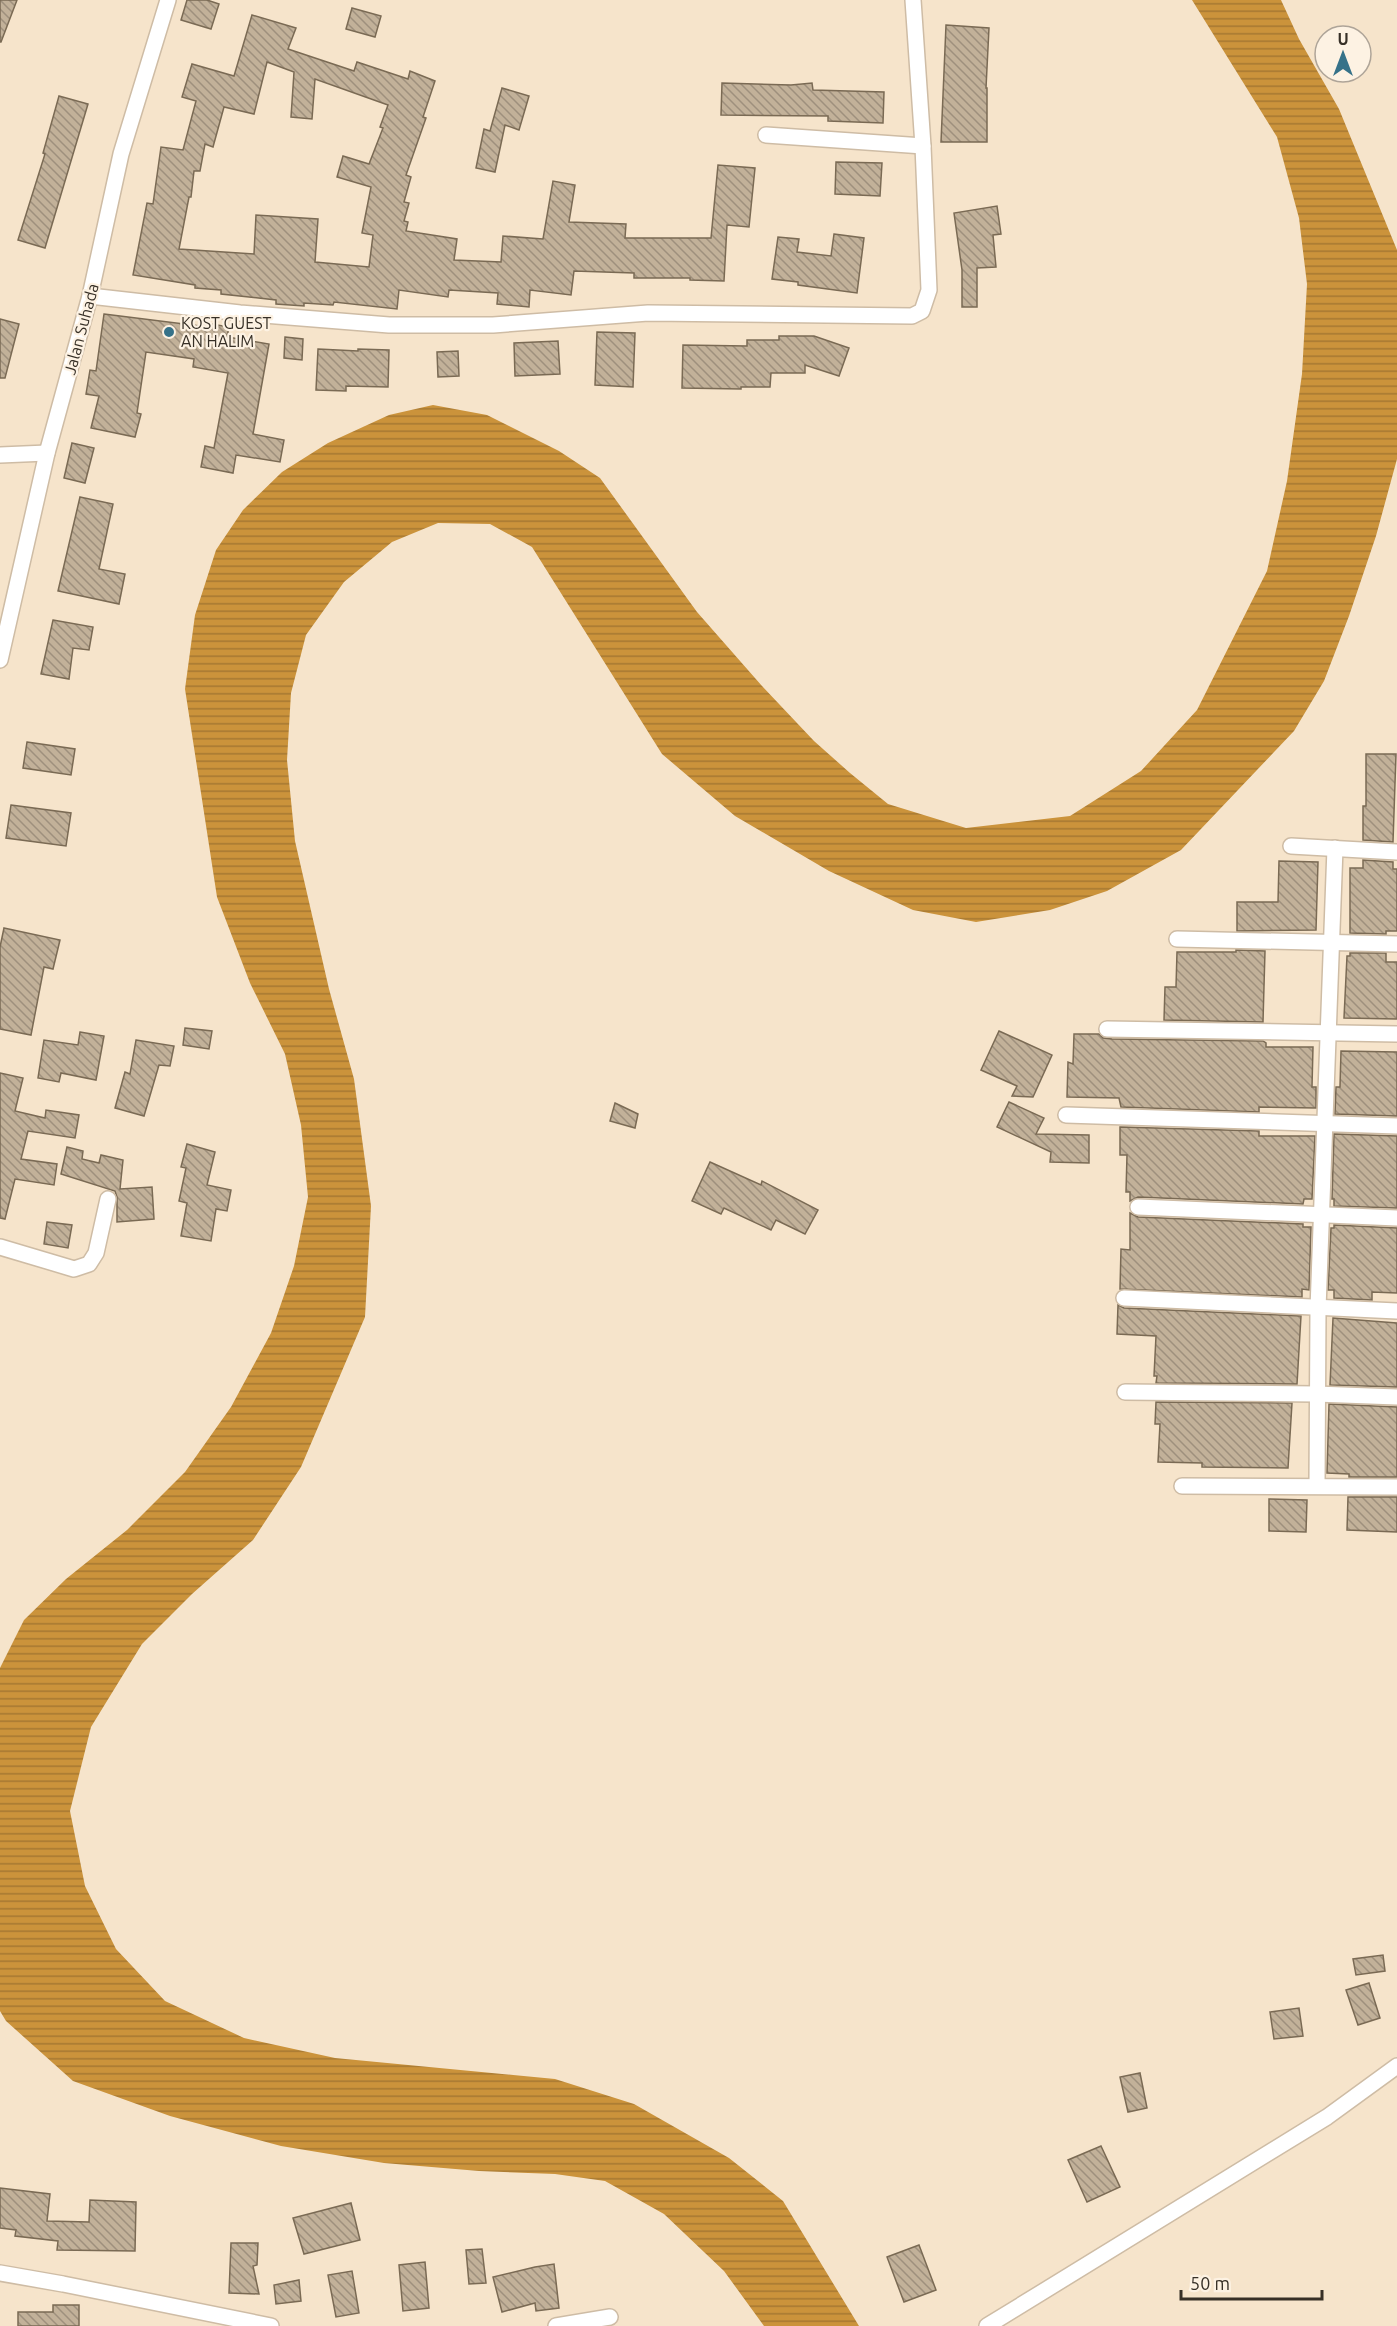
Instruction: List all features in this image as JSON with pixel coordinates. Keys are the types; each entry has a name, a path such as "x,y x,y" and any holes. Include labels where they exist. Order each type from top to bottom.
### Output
{"street":[{"name":"Jalan Suhada","path":"0,660 47,453 90,296 122,154 168,0"},
{"path":"90,296 240,313 389,325 493,325 648,313 912,316 922,311 929,290 923,146 912,0"},
{"path":"766,135 923,146"},
{"path":"0,455 47,453"},
{"path":"1291,846 1397,852"},
{"path":"1317,1485 1318,1309 1335,848"},
{"path":"1177,939 1397,944"},
{"path":"1107,1029 1397,1034"},
{"path":"1066,1115 1397,1126"},
{"path":"0,1247 74,1269 89,1264 96,1253 108,1199"},
{"path":"1138,1207 1397,1218"},
{"path":"1124,1298 1397,1311"},
{"path":"1125,1392 1397,1397"},
{"path":"1182,1486 1397,1487"},
{"path":"987,2326 1327,2117 1397,2066"},
{"path":"0,2273 63,2283 271,2326"},
{"path":"556,2326 610,2316"}],"shaded area":[{"path":"1192,0 1281,0 1313,64 1313,84 1325,84 1339,109 1397,250 1397,459 1376,536 1349,616 1324,681 1294,731 1181,850 1107,891 1050,910 976,922 913,910 829,871 735,816 662,754 532,547 490,524 438,523 392,542 344,582 306,635 291,693 287,760 295,841 329,989 354,1079 371,1206 365,1317 301,1467 253,1540 192,1594 142,1644 91,1727 70,1811 85,1886 116,1949 165,2001 244,2038 335,2058 555,2079 634,2104 729,2158 783,2201 859,2326 764,2326 724,2271 664,2214 605,2181 555,2174 479,2171 384,2163 281,2146 170,2116 73,2081 6,2021 0,2011 0,1668 24,1620 66,1579 127,1530 185,1472 231,1407 271,1333 294,1266 308,1197 301,1125 285,1054 250,983 217,897 185,689 195,615 216,550 243,510 282,472 328,443 389,415 433,405 487,415 559,451 600,478 697,612 762,686 814,741 888,804 966,828 1070,816 1141,771 1197,710 1267,571 1287,481 1302,374 1307,284 1299,218 1277,137"}],"building":[{"path":"0,0 17,0 1,42 0,42"},
{"path":"187,0 207,0 219,4 211,29 181,20"},
{"path":"352,8 381,16 375,37 346,29"},
{"path":"252,15 296,28 288,49 354,71 357,62 408,79 410,71 435,81 423,117 426,118 406,175 411,177 404,202 409,203 404,221 408,222 406,231 457,239 454,260 501,262 503,236 543,239 553,181 575,185 569,222 626,224 625,238 711,238 718,165 755,168 749,227 727,225 724,281 690,280 690,278 634,278 634,273 574,271 571,295 530,290 529,307 497,304 498,293 449,290 448,297 399,290 397,309 334,302 333,305 304,303 304,306 276,304 276,300 221,294 221,290 195,288 195,285 133,275 147,203 153,204 161,147 183,150 196,101 182,97 192,64 234,76","holes":["267,62 294,72 291,117 312,119 315,79 388,105 380,127 383,128 369,164 343,156 337,177 371,187 362,233 373,235 369,267 315,262 318,219 256,215 254,254 179,249 189,197 191,197 194,171 200,171 205,144 213,147 224,107 254,114"]},
{"path":"946,25 989,28 986,88 987,142 941,142"},
{"path":"722,83 791,85 812,83 813,90 884,92 883,123 828,121 828,116 721,115"},
{"path":"502,88 529,96 519,130 505,125 495,172 476,168 484,129 490,131"},
{"path":"59,96 88,104 45,248 18,240 45,154 43,153"},
{"path":"836,162 882,163 880,196 835,194"},
{"path":"997,206 1001,234 993,235 996,267 977,268 977,307 962,307 962,270 954,213"},
{"path":"834,234 864,238 857,293 772,279 778,237 799,239 797,252 831,256"},
{"path":"104,314 200,326 201,322 229,327 227,337 269,344 253,434 284,440 280,462 236,455 233,473 201,467 205,446 214,448 228,373 193,367 194,359 146,352 137,413 141,414 135,437 91,428 99,396 86,394 90,370 96,371"},
{"path":"0,319 19,324 5,378 0,378"},
{"path":"597,332 635,333 633,387 595,385"},
{"path":"779,336 814,336 849,348 839,376 805,365 805,373 771,373 770,387 682,388 683,345 747,346 747,340 779,340"},
{"path":"285,337 303,339 302,360 284,358"},
{"path":"558,341 560,374 515,376 514,343"},
{"path":"318,349 389,350 388,387 346,386 346,391 316,390"},
{"path":"458,351 459,376 438,377 437,352"},
{"path":"72,443 94,448 85,483 64,478"},
{"path":"80,497 113,504 99,569 125,574 119,604 58,591"},
{"path":"53,620 93,627 89,650 73,648 69,679 41,674"},
{"path":"27,742 75,749 71,775 23,768"},
{"path":"1366,754 1396,754 1393,842 1363,840 1363,806 1366,806"},
{"path":"11,805 71,813 66,846 6,838"},
{"path":"1363,860 1393,862 1393,869 1397,869 1397,931 1386,931 1386,934 1350,933 1350,868 1363,868"},
{"path":"1279,861 1318,862 1316,930 1237,931 1237,902 1278,902"},
{"path":"4,928 60,940 53,969 44,967 31,1035 0,1029 0,947"},
{"path":"1236,950 1265,951 1263,1022 1164,1020 1165,987 1176,987 1177,952 1236,952"},
{"path":"1350,953 1386,953 1386,962 1397,962 1397,1019 1344,1018 1347,956 1350,956"},
{"path":"185,1028 212,1031 209,1049 183,1045"},
{"path":"999,1031 1052,1055 1033,1097 1012,1096 1017,1086 981,1070"},
{"path":"80,1032 104,1036 96,1080 61,1073 59,1082 38,1078 44,1040 78,1045"},
{"path":"1074,1034 1099,1034 1103,1038 1112,1039 1263,1041 1266,1047 1313,1047 1312,1087 1316,1087 1316,1108 1259,1107 1259,1112 1121,1107 1119,1098 1067,1097 1068,1062 1073,1064"},
{"path":"136,1040 174,1046 170,1066 159,1065 144,1116 115,1108 125,1072 130,1074"},
{"path":"1341,1051 1397,1052 1397,1116 1335,1114 1336,1087 1340,1087"},
{"path":"0,1073 23,1078 15,1111 45,1118 46,1110 79,1115 75,1138 28,1131 21,1159 57,1164 54,1185 15,1179 5,1219 0,1218"},
{"path":"1009,1102 1044,1118 1036,1134 1089,1135 1089,1163 1050,1162 1051,1152 997,1127"},
{"path":"615,1103 638,1114 635,1128 610,1121"},
{"path":"1120,1127 1259,1131 1259,1136 1315,1136 1312,1199 1304,1199 1303,1204 1138,1197 1130,1201 1130,1192 1126,1192 1127,1155 1120,1155"},
{"path":"1334,1134 1397,1136 1397,1208 1334,1206 1334,1199 1332,1199"},
{"path":"187,1144 215,1152 207,1185 231,1190 227,1211 216,1209 211,1241 181,1236 187,1203 179,1201 186,1168 181,1167"},
{"path":"67,1147 83,1151 82,1159 99,1163 101,1155 123,1160 120,1189 152,1187 154,1219 117,1222 115,1191 61,1174"},
{"path":"710,1162 761,1185 762,1181 818,1210 805,1234 776,1220 771,1230 724,1208 721,1214 692,1201"},
{"path":"1130,1213 1138,1217 1303,1224 1303,1227 1311,1227 1309,1290 1302,1289 1302,1297 1120,1289 1121,1249 1130,1250"},
{"path":"47,1222 72,1225 68,1248 44,1244"},
{"path":"1334,1225 1397,1228 1397,1293 1372,1292 1372,1300 1334,1298 1334,1290 1328,1290 1331,1228 1334,1228"},
{"path":"1118,1305 1124,1308 1301,1316 1297,1384 1156,1383 1157,1376 1154,1376 1156,1336 1117,1334"},
{"path":"1333,1318 1397,1323 1397,1387 1330,1385"},
{"path":"1156,1402 1292,1403 1288,1468 1202,1467 1202,1463 1158,1462 1160,1424 1155,1424"},
{"path":"1329,1404 1397,1407 1397,1477 1349,1477 1349,1474 1327,1473"},
{"path":"1348,1497 1397,1497 1397,1532 1347,1530"},
{"path":"1269,1499 1307,1500 1306,1532 1269,1531"},
{"path":"1383,1955 1385,1971 1356,1975 1353,1959"},
{"path":"1369,1983 1380,2018 1358,2025 1346,1990"},
{"path":"1299,2008 1303,2036 1274,2039 1270,2012"},
{"path":"1140,2073 1147,2108 1128,2112 1120,2077"},
{"path":"1101,2146 1120,2187 1087,2202 1068,2160"},
{"path":"0,2188 50,2194 47,2221 89,2222 90,2200 136,2202 135,2251 57,2250 58,2241 15,2236 16,2230 0,2228"},
{"path":"351,2203 360,2240 304,2254 293,2218"},
{"path":"231,2243 258,2243 257,2265 253,2266 259,2294 229,2293"},
{"path":"919,2245 936,2290 904,2302 887,2257"},
{"path":"482,2249 486,2283 469,2284 466,2250"},
{"path":"425,2262 429,2308 403,2311 399,2265"},
{"path":"554,2264 559,2308 536,2311 535,2303 502,2312 493,2277"},
{"path":"352,2271 359,2313 336,2317 328,2275"},
{"path":"299,2280 301,2301 276,2304 274,2285"},
{"path":"53,2305 79,2305 79,2326 18,2326 18,2312 53,2312"}],"place":[{"name":"KOST GUEST AN HALIM","path":"169,332"}]}
